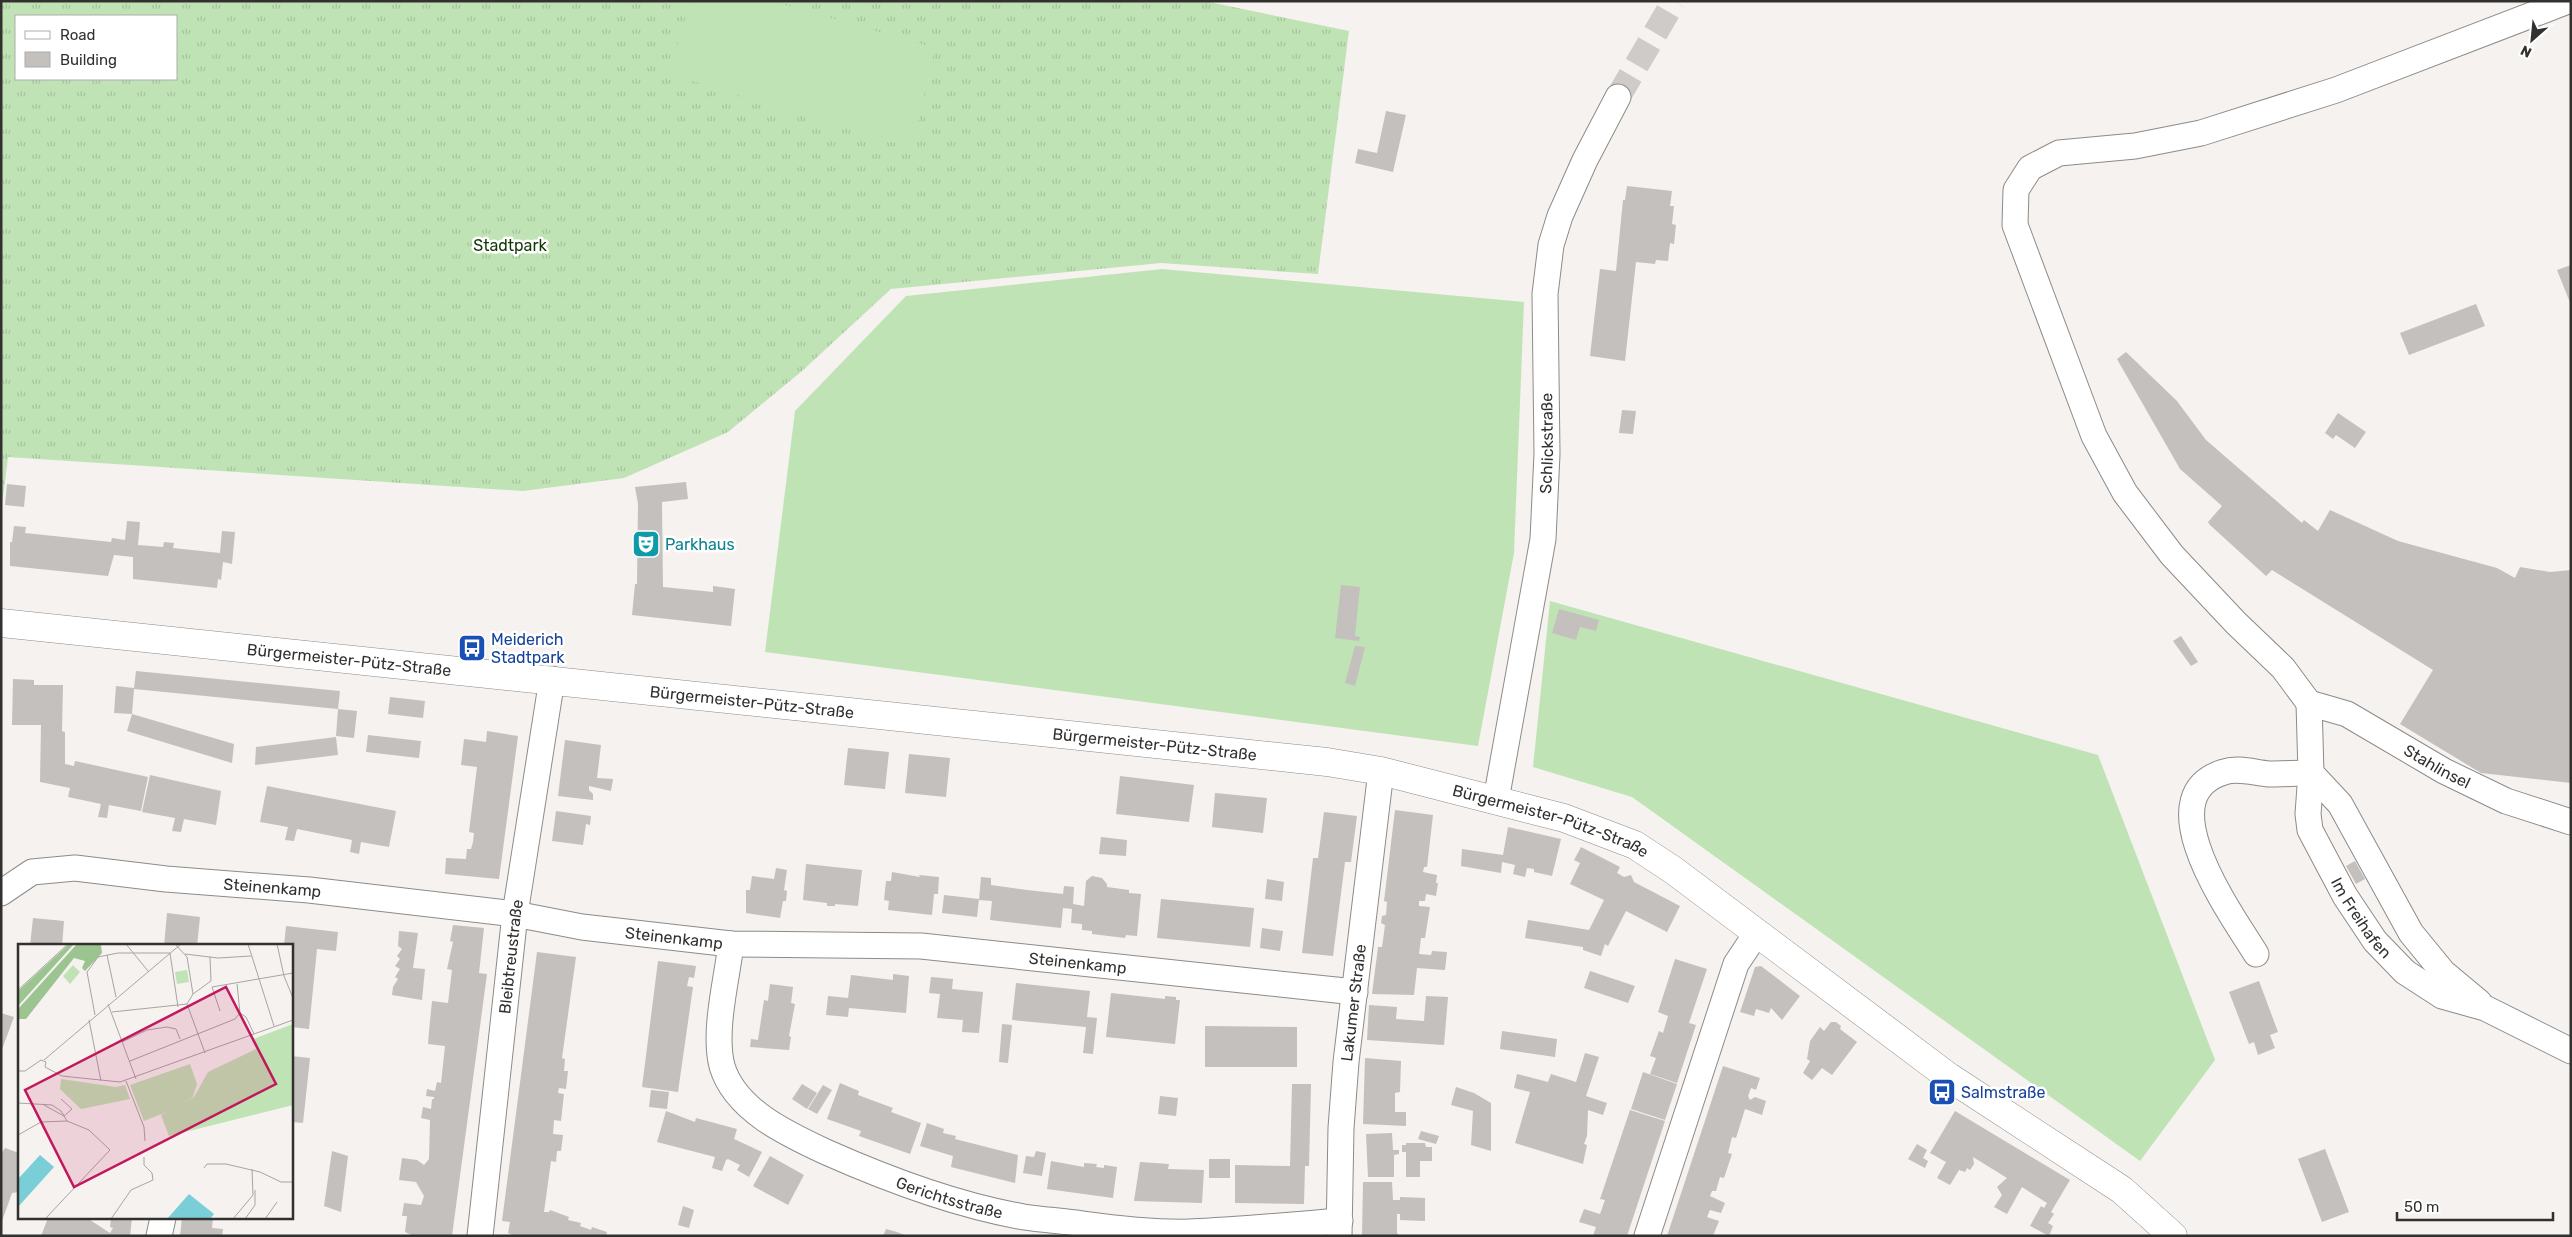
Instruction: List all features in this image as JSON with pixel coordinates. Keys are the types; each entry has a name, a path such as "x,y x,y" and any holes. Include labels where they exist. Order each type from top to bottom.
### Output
{"main road":[{"name":"Bürgermeister-Pütz-Straße","path":"1,622 1318,761 1381,771 1583,824 1635,845 1674,870 1756,934 1949,1076 2122,1190 2173,1236"}],"street":[{"path":"2309,702 2283,668 2236,624 2172,555 2126,493 2094,436 2015,225 2016,190 2030,168 2059,154 2135,146 2201,133 2336,90 2568,1"},
{"name":"Schlickstraße","path":"1496,800 1543,539 1547,454 1545,294 1551,244 1560,216 1585,160 1618,97"},
{"name":"Bleibtreustraße","path":"480,1236 515,914 552,679"},
{"name":"Im Freihafen","path":"2309,702 2311,773 2308,814 2310,830 2344,896 2375,941 2405,972 2442,996 2486,1008 2571,1051"},
{"name":"Stahlinsel","path":"2309,702 2347,714 2444,772 2506,801 2571,822"},
{"name":"Lakumer Straße","path":"1339,1228 1341,1128 1346,1062 1381,771"},
{"path":"2256,954 2212,880 2191,824 2192,802 2201,785 2222,772 2311,773"},
{"name":"Im Freihafen","path":"2311,773 2340,804 2411,933 2443,972 2486,1008"},
{"name":"Steinenkamp","path":"1,893 32,872 75,868 166,879 309,890 515,914 582,928 732,944 921,946 1355,992"},
{"path":"1647,1236 1736,964 1756,934"},
{"name":"Gerichtsstraße","path":"732,944 720,1026 719,1045 722,1066 732,1086 745,1103 766,1120 810,1144 896,1183 1024,1217 1135,1231 1189,1232 1339,1228"},
{"path":"159,1236 163,1220"}],"green space":[{"name":"Stadtpark","path":"1,1 1204,1 1349,31 1318,274 1161,263 891,289 802,371 728,432 624,478 523,491 8,457 1,514"},
{"path":"690,1 771,1 935,48 912,148 669,74"},
{"path":"1162,269 1524,302 1514,553 1478,746 765,652 795,411 906,296"},
{"path":"1550,601 2098,755 2215,1060 2140,1161 1632,797 1533,767"}],"building":[{"path":"1386,111 1406,115 1393,172 1355,163 1358,149 1377,153"},
{"path":"1627,186 1672,191 1670,206 1674,206 1672,224 1676,225 1674,244 1670,243 1668,261 1656,260 1655,264 1636,262 1625,361 1590,356 1600,269 1616,271 1623,200 1625,200"},
{"path":"2571,265 2571,305 2557,270"},
{"path":"2476,304 2485,326 2409,355 2400,333"},
{"path":"2126,352 2177,401 2206,440 2302,523 2304,520 2318,531 2330,510 2398,541 2497,568 2515,578 2520,567 2550,572 2571,570 2571,783 2481,773 2400,724 2433,670 2272,570 2266,576 2210,525 2208,522 2222,506 2180,469 2117,359"},
{"path":"1622,410 1636,411 1633,434 1619,433"},
{"path":"2338,413 2366,432 2355,448 2336,435 2333,439 2325,433"},
{"name":"Parkhaus","path":"686,482 688,499 662,502 663,587 713,592 713,586 735,589 731,626 632,615 635,584 637,584 638,504 635,487"},
{"path":"7,484 26,486 24,507 5,505"},
{"path":"127,521 140,522 138,545 163,547 164,542 174,543 173,548 220,553 222,531 235,532 232,564 223,562 221,580 218,579 217,588 133,579 133,557 114,555 108,576 10,566 10,542 12,542 14,526 26,527 25,533 111,542 112,538 125,540"},
{"path":"1341,585 1360,587 1355,636 1360,637 1359,641 1335,638"},
{"path":"1559,609 1599,620 1596,631 1580,627 1576,640 1552,633"},
{"path":"2181,636 2198,662 2191,666 2173,641"},
{"path":"1355,646 1365,647 1355,686 1345,683"},
{"path":"136,671 340,691 338,709 134,689 132,714 114,713 116,686 134,688"},
{"path":"13,679 34,680 34,685 63,685 62,731 65,732 65,764 74,766 75,761 148,777 141,811 109,805 107,818 98,817 101,804 68,797 70,788 40,782 41,725 12,725"},
{"path":"390,697 425,701 423,718 388,714"},
{"path":"338,709 357,711 354,738 336,736"},
{"path":"132,714 234,744 232,763 127,731"},
{"path":"487,731 518,736 499,879 445,874 446,858 466,859 467,849 471,849 473,842 474,833 469,832 477,767 461,765 464,739 486,742"},
{"path":"368,735 421,741 419,758 366,752"},
{"path":"336,737 338,755 255,765 256,747"},
{"path":"565,740 601,745 597,778 613,779 611,791 589,786 589,790 593,794 593,800 558,796"},
{"path":"848,748 889,752 885,789 844,785"},
{"path":"909,754 950,758 946,797 905,793"},
{"path":"150,775 221,791 216,825 184,819 181,832 172,831 175,818 142,812"},
{"path":"1120,776 1194,785 1189,822 1116,814"},
{"path":"267,786 396,811 389,847 361,842 359,854 350,852 352,840 297,829 294,841 285,840 288,827 260,822"},
{"path":"1215,793 1267,798 1263,833 1212,827"},
{"path":"1395,810 1433,815 1427,867 1424,867 1423,872 1437,875 1436,883 1438,883 1436,896 1426,894 1425,901 1419,901 1419,906 1430,907 1425,938 1421,938 1419,954 1431,955 1432,951 1447,952 1445,970 1417,968 1414,995 1372,994 1378,947 1382,947 1385,925 1381,923 1382,916 1386,915 1387,902 1384,901"},
{"path":"556,811 591,816 590,825 586,824 583,845 552,841"},
{"path":"1324,812 1357,816 1351,862 1345,862 1333,956 1302,953 1313,858 1318,858"},
{"path":"1508,827 1561,839 1552,876 1534,872 1534,869 1527,868 1525,877 1513,874 1515,865 1502,862 1501,873 1461,866 1462,849 1503,855"},
{"path":"1101,837 1127,840 1126,856 1099,854"},
{"path":"1581,847 1620,867 1617,873 1624,877 1631,875 1634,882 1680,906 1667,932 1626,911 1608,946 1605,944 1601,956 1583,950 1583,947 1525,938 1528,920 1589,930 1604,900 1570,884 1580,863 1574,860"},
{"path":"2355,861 2365,879 2356,884 2346,866"},
{"path":"806,864 862,870 858,906 835,904 835,906 827,906 827,903 803,900"},
{"path":"776,868 787,870 784,890 787,891 786,901 783,901 780,918 746,913 746,890 750,890 752,876 774,879"},
{"path":"892,872 920,877 919,875 939,877 938,894 934,894 932,915 888,910 889,901 884,900 886,881 891,881"},
{"path":"1092,876 1102,878 1107,887 1141,894 1137,936 1126,935 1125,938 1092,934 1092,931 1082,930 1082,924 1071,923 1072,909 1063,908 1061,928 990,920 992,901 979,900 981,877 991,878 991,885 1063,894 1064,886 1074,887 1073,904 1084,906 1086,881"},
{"path":"1267,879 1284,882 1282,901 1265,899"},
{"path":"944,895 979,899 977,917 942,913"},
{"path":"1161,899 1254,908 1250,947 1157,938"},
{"path":"167,913 200,917 197,944 164,944"},
{"path":"33,918 64,921 62,944 30,944"},
{"path":"453,925 484,928 479,973 487,974 452,1236 414,1236 405,1232 407,1216 402,1216 404,1203 421,1205 424,1196 416,1182 399,1180 402,1158 417,1160 424,1165 429,1159 430,1120 421,1118 423,1107 431,1109 432,1099 434,1099 434,1097 426,1096 427,1089 435,1091 437,1082 441,1083 445,1046 428,1044 432,1001 448,1003 452,970 447,969 453,942 450,941"},
{"path":"286,926 338,932 336,951 317,949 309,1029 292,1027 292,944 284,944"},
{"path":"1262,928 1283,931 1280,951 1260,948"},
{"path":"399,931 418,933 413,968 425,969 422,1000 392,995 393,987 398,979 395,977 400,969 395,966 400,959 397,956 402,949 398,946"},
{"path":"537,952 576,957 562,1058 565,1059 564,1071 568,1071 566,1089 559,1088 558,1093 564,1094 561,1121 554,1120 553,1134 563,1135 561,1151 557,1151 556,1162 551,1161 544,1212 549,1212 550,1210 569,1217 568,1220 581,1223 580,1226 591,1230 592,1227 607,1232 606,1236 515,1236 508,1233 510,1222 502,1221"},
{"path":"1675,959 1707,969 1689,1023 1696,1025 1677,1083 1650,1074 1656,1058 1650,1056 1659,1031 1663,1033 1668,1016 1658,1012"},
{"path":"658,961 696,966 694,978 689,977 687,986 693,987 678,1092 642,1087"},
{"path":"1761,966 1800,996 1782,1020 1771,1008 1769,1013 1756,1009 1754,1016 1740,1012 1755,967"},
{"path":"1590,971 1635,986 1628,1003 1584,988"},
{"path":"893,974 909,976 906,1013 849,1008 848,1017 826,1015 828,996 848,998 851,975 893,980"},
{"path":"931,977 953,979 952,989 983,992 979,1033 962,1032 963,1020 937,1018 940,994 929,993"},
{"path":"2259,981 2278,1032 2270,1035 2275,1048 2258,1055 2254,1042 2249,1044 2229,992"},
{"path":"1016,983 1090,991 1087,1017 1097,1018 1093,1054 1083,1053 1086,1027 1012,1020"},
{"path":"770,984 793,987 791,1003 795,1004 789,1036 791,1037 789,1050 750,1047 751,1039 758,1040 764,1000 768,1001"},
{"path":"1111,993 1165,999 1165,996 1176,997 1176,1000 1180,1000 1175,1044 1106,1037"},
{"path":"1426,996 1448,997 1444,1045 1367,1040 1369,1005 1397,1007 1396,1019 1424,1021"},
{"path":"1,1013 14,1017 1,1052"},
{"path":"1831,1022 1836,1022 1841,1026 1840,1029 1857,1042 1832,1075 1822,1068 1812,1080 1803,1073 1810,1061 1807,1059 1810,1041 1820,1027 1824,1031"},
{"path":"1002,1024 1012,1025 1008,1063 999,1062"},
{"path":"1205,1026 1297,1027 1297,1067 1205,1067"},
{"path":"1502,1031 1557,1039 1555,1057 1500,1049"},
{"path":"1585,1053 1599,1057 1586,1096 1607,1103 1603,1115 1588,1110 1587,1136 1584,1144 1587,1145 1583,1164 1515,1143 1530,1092 1514,1088 1517,1074 1548,1082 1551,1074 1576,1082"},
{"path":"292,1056 310,1058 303,1123 292,1122"},
{"path":"1365,1058 1401,1061 1400,1092 1395,1093 1395,1112 1406,1112 1406,1126 1363,1124"},
{"path":"1723,1066 1760,1078 1756,1090 1751,1088 1748,1096 1750,1100 1755,1097 1766,1101 1762,1115 1745,1109 1736,1138 1732,1137 1728,1153 1732,1154 1724,1178 1720,1177 1716,1191 1712,1191 1710,1196 1725,1203 1721,1213 1710,1210 1707,1217 1719,1221 1713,1236 1667,1236"},
{"path":"1643,1072 1677,1084 1665,1120 1631,1109"},
{"path":"840,1083 859,1091 858,1095 893,1108 891,1112 921,1123 910,1154 859,1136 861,1131 827,1119"},
{"path":"802,1084 817,1093 807,1109 792,1099"},
{"path":"1292,1084 1311,1084 1309,1166 1305,1166 1304,1204 1235,1203 1235,1165 1290,1166"},
{"path":"823,1085 832,1090 817,1114 808,1109"},
{"path":"1456,1087 1474,1093 1491,1103 1491,1151 1471,1145 1473,1111 1451,1105"},
{"path":"651,1090 669,1092 667,1109 649,1107"},
{"path":"1160,1096 1178,1098 1176,1116 1158,1114"},
{"path":"1630,1110 1665,1121 1627,1236 1593,1236 1596,1227 1579,1222 1584,1209 1600,1214 1605,1200 1600,1199"},
{"path":"666,1111 695,1122 696,1118 737,1129 734,1139 762,1152 749,1177 737,1170 740,1165 728,1159 722,1171 712,1168 715,1157 657,1142"},
{"path":"1955,1111 2070,1180 2051,1212 2054,1214 2048,1223 2053,1226 2049,1236 2030,1226 2041,1206 2044,1208 2047,1203 2022,1187 2007,1214 1994,1207 2002,1195 1997,1187 2007,1178 1973,1157 1974,1164 1970,1170 1967,1168 1965,1172 1959,1170 1950,1185 1937,1178 1946,1162 1930,1153"},
{"path":"927,1123 944,1129 943,1133 956,1136 955,1139 1018,1155 1015,1183 951,1167 953,1156 920,1146"},
{"path":"1421,1131 1439,1136 1436,1144 1418,1139"},
{"path":"1392,1133 1393,1150 1399,1150 1399,1154 1394,1155 1394,1177 1368,1177 1366,1134"},
{"path":"1406,1143 1425,1143 1426,1147 1432,1147 1432,1161 1420,1161 1420,1177 1406,1177 1406,1152 1402,1152 1402,1145 1406,1145"},
{"path":"1917,1144 1927,1150 1923,1158 1928,1161 1925,1168 1908,1159"},
{"path":"5,1148 18,1153 18,1192 12,1193 1,1224 1,1154"},
{"path":"2325,1149 2349,1212 2322,1222 2298,1159"},
{"path":"332,1151 348,1156 341,1212 324,1206"},
{"path":"1036,1151 1046,1153 1042,1176 1023,1173 1026,1156 1034,1157"},
{"path":"770,1156 804,1175 788,1205 753,1186"},
{"path":"1209,1159 1230,1159 1230,1178 1209,1178"},
{"path":"1051,1161 1084,1167 1084,1163 1097,1164 1096,1167 1104,1168 1104,1165 1117,1167 1113,1198 1047,1189"},
{"path":"1140,1162 1169,1164 1168,1169 1204,1170 1202,1203 1134,1201"},
{"path":"1363,1182 1392,1182 1393,1200 1400,1200 1400,1197 1425,1198 1425,1221 1400,1220 1400,1214 1397,1214 1397,1233 1399,1236 1362,1236"},
{"path":"683,1206 694,1210 689,1228 678,1225"},
{"path":"47,1220 90,1220 110,1233 113,1228 110,1227 111,1220 132,1220 130,1236 41,1236"},
{"path":"182,1220 213,1220 212,1228 223,1229 222,1236 180,1236"},
{"path":"886,1229 897,1232 907,1236 883,1236"}],"tunnel":[{"path":"1618,97 1674,1"}],"place":[{"name":"Parkhaus","path":"646,544"},
{"name":"Meiderich Stadtpark","path":"472,648"},
{"name":"Salmstraße","path":"1942,1092"}]}
